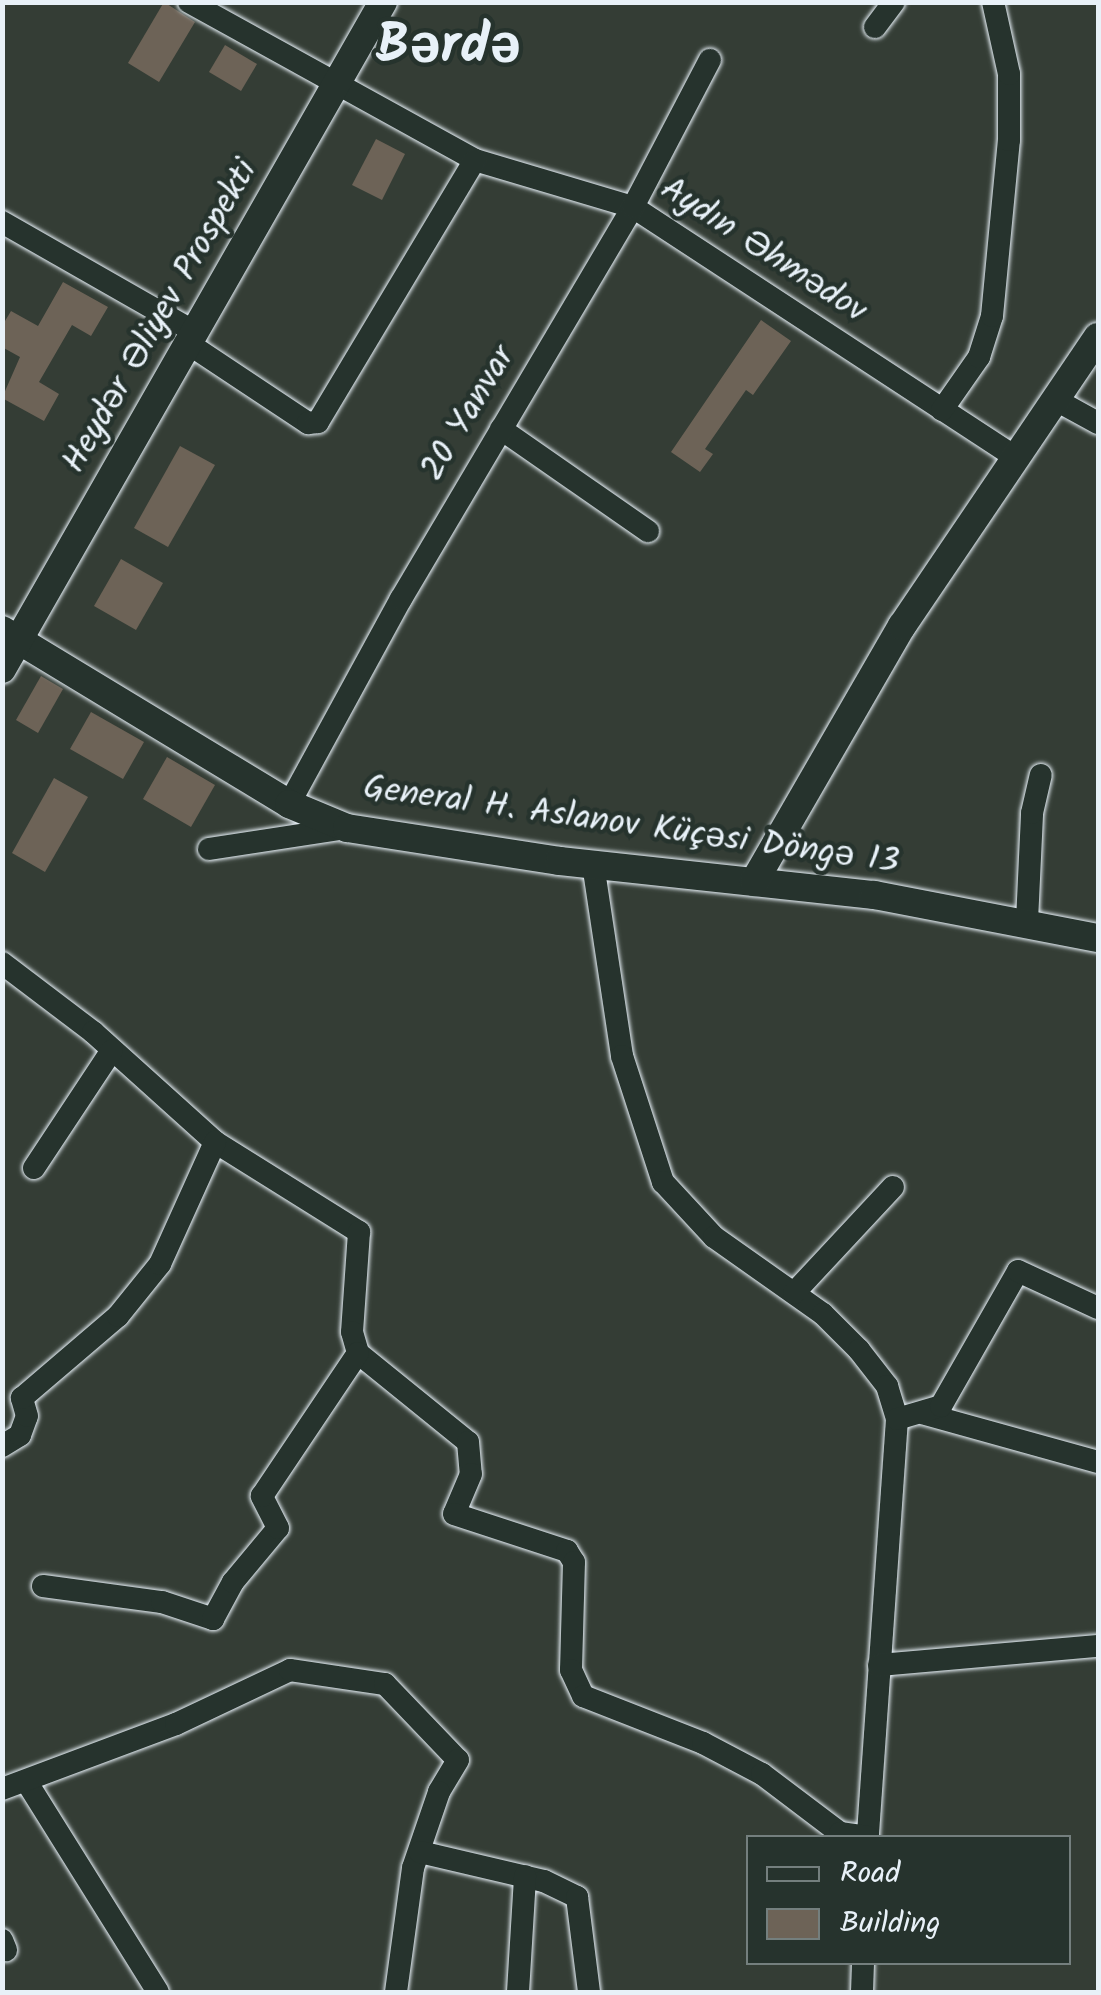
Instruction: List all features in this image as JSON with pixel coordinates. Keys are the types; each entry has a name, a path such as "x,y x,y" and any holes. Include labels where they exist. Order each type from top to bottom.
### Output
{"main road":[{"name":"Heydər Əliyev Prospekti","path":"2,669 11,635 192,338 383,2"},
{"path":"754,882 902,626 1098,337"},
{"name":"General H. Aslanov Küçəsi Döngə 13","path":"11,635 289,804 346,828 1027,921 1098,938"}],"street":[{"name":"Aydın Əhmədov","path":"188,2 335,87 475,160 633,207 1016,458"},
{"path":"875,27 894,2"},
{"path":"942,410 979,357 992,316 1009,140 1008,74 993,2"},
{"name":"20 Yanvar","path":"289,804 501,429 633,207 710,60"},
{"path":"2,222 192,338 308,423 318,422 475,160"},
{"path":"1056,400 1098,422"},
{"path":"501,429 648,531"},
{"path":"1027,921 1032,813 1041,775"},
{"path":"208,849 346,828"},
{"path":"594,864 622,1056 663,1182 714,1237 794,1293 859,1350 888,1386 897,1419 868,1835"},
{"path":"2,963 112,1050 215,1142 359,1232 352,1332 358,1353 468,1442 470,1474 454,1514 567,1551 574,1562 570,1670 582,1696 704,1743 762,1774 840,1834 849,1835"},
{"path":"34,1168 112,1050"},
{"path":"2,1446 20,1435 28,1416 22,1398 118,1316 160,1264 215,1142"},
{"path":"794,1293 893,1187"},
{"path":"897,1419 925,1414 941,1406 971,1362 1018,1272 1098,1308"},
{"path":"43,1586 162,1602 212,1620 233,1582 278,1528 262,1496 358,1353"},
{"path":"925,1414 1098,1462"},
{"path":"879,1665 1098,1646"},
{"path":"2,1789 28,1784 290,1670 330,1672 385,1684 458,1760 439,1792 420,1852 396,1992"},
{"path":"28,1784 158,1992"},
{"path":"420,1852 525,1876 577,1897 589,1992"},
{"path":"518,1992 525,1876"},
{"path":"862,1992 863,1965"}],"building":[{"path":"164,2 195,22 159,82 128,63"},
{"path":"225,45 257,64 241,91 209,72"},
{"path":"376,139 405,154 382,200 352,185"},
{"path":"63,282 108,307 91,336 72,325 39,382 59,394 44,421 2,398 20,357 2,347 2,326 11,311 38,326"},
{"path":"761,320 791,341 753,395 746,390 705,449 713,454 700,472 671,452"},
{"path":"180,446 215,465 168,547 134,528"},
{"path":"121,559 163,583 136,630 94,606"},
{"path":"41,676 63,689 38,733 16,720"},
{"path":"91,712 144,742 123,779 70,749"},
{"path":"167,757 215,785 191,827 143,799"},
{"path":"54,778 88,797 45,872 12,853"}],"district":[{"name":"Bərdə","path":"448,48"}]}
